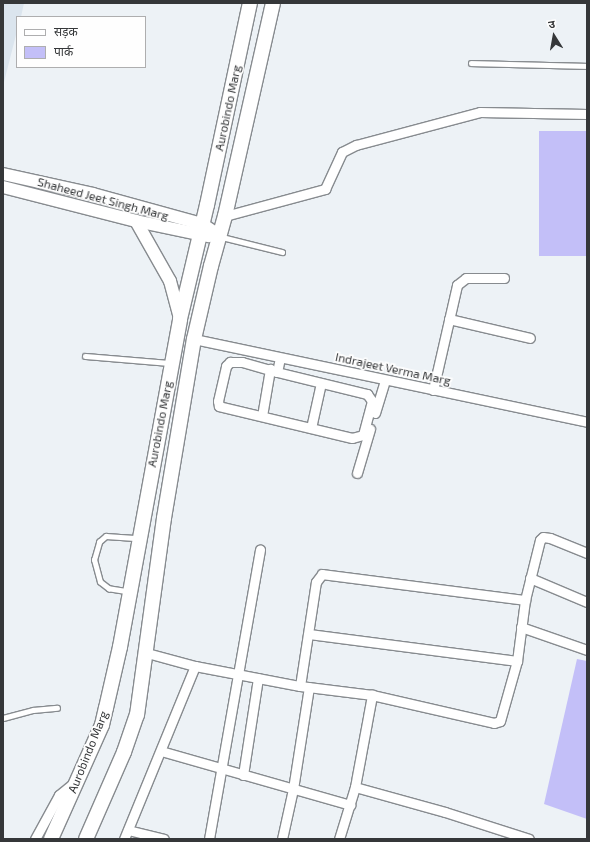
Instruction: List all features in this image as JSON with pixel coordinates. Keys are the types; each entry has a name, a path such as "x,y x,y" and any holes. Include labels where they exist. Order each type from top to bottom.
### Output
{"highway":[{"name":"Aurobindo Marg","path":"51,839 105,714 180,319 250,3"},
{"name":"Aurobindo Marg","path":"86,839 124,752 137,715 147,653 164,518 194,340 211,266 225,216 273,3"}],"main road":[{"name":"Shaheed Jeet Singh Marg","path":"3,174 93,194 200,230"},
{"name":"Shaheed Jeet Singh Marg","path":"3,187 136,221 200,230"},
{"path":"136,221 170,281 180,319"},
{"path":"200,230 220,236"}],"street":[{"path":"225,216 325,189 342,152 356,145 480,112 587,114"},
{"path":"433,390 456,284 460,280 504,278"},
{"path":"449,319 530,338"},
{"name":"Indrajeet Verma Marg","path":"194,340 587,422"},
{"path":"262,416 273,370 280,358"},
{"path":"230,362 242,362 273,370 367,394 372,401 363,435 358,438 219,406 218,401 226,366 230,362"},
{"path":"357,473 385,380"},
{"path":"311,428 321,383"},
{"path":"147,653 195,666 258,678 372,695 494,723 500,721 517,661 525,600 540,540 543,537 587,553"},
{"path":"209,839 260,549"},
{"path":"282,839 293,789 308,634 318,577 325,573 525,600"},
{"path":"530,578 587,602"},
{"path":"521,627 587,650"},
{"path":"308,634 517,661"},
{"path":"124,839 195,666"},
{"path":"243,775 258,678"},
{"path":"339,839 355,787 372,695"},
{"path":"161,751 221,770 350,805"},
{"path":"35,839 59,795 78,779"},
{"path":"355,787 445,812 529,839"},
{"path":"128,830 164,839"}],"lane":[{"path":"471,63 587,66"},
{"path":"220,236 282,252"},
{"path":"85,356 171,364"},
{"path":"129,592 109,589 100,582 94,560 99,542 106,536 139,538"},
{"path":"3,718 33,710 57,708"}],"shaded area":[{"path":"3,3 24,3 21,16 16,16 16,35 3,86"}],"green space":[{"path":"539,131 587,131 587,256 539,256"},
{"path":"577,659 587,661 587,819 544,804"}]}
